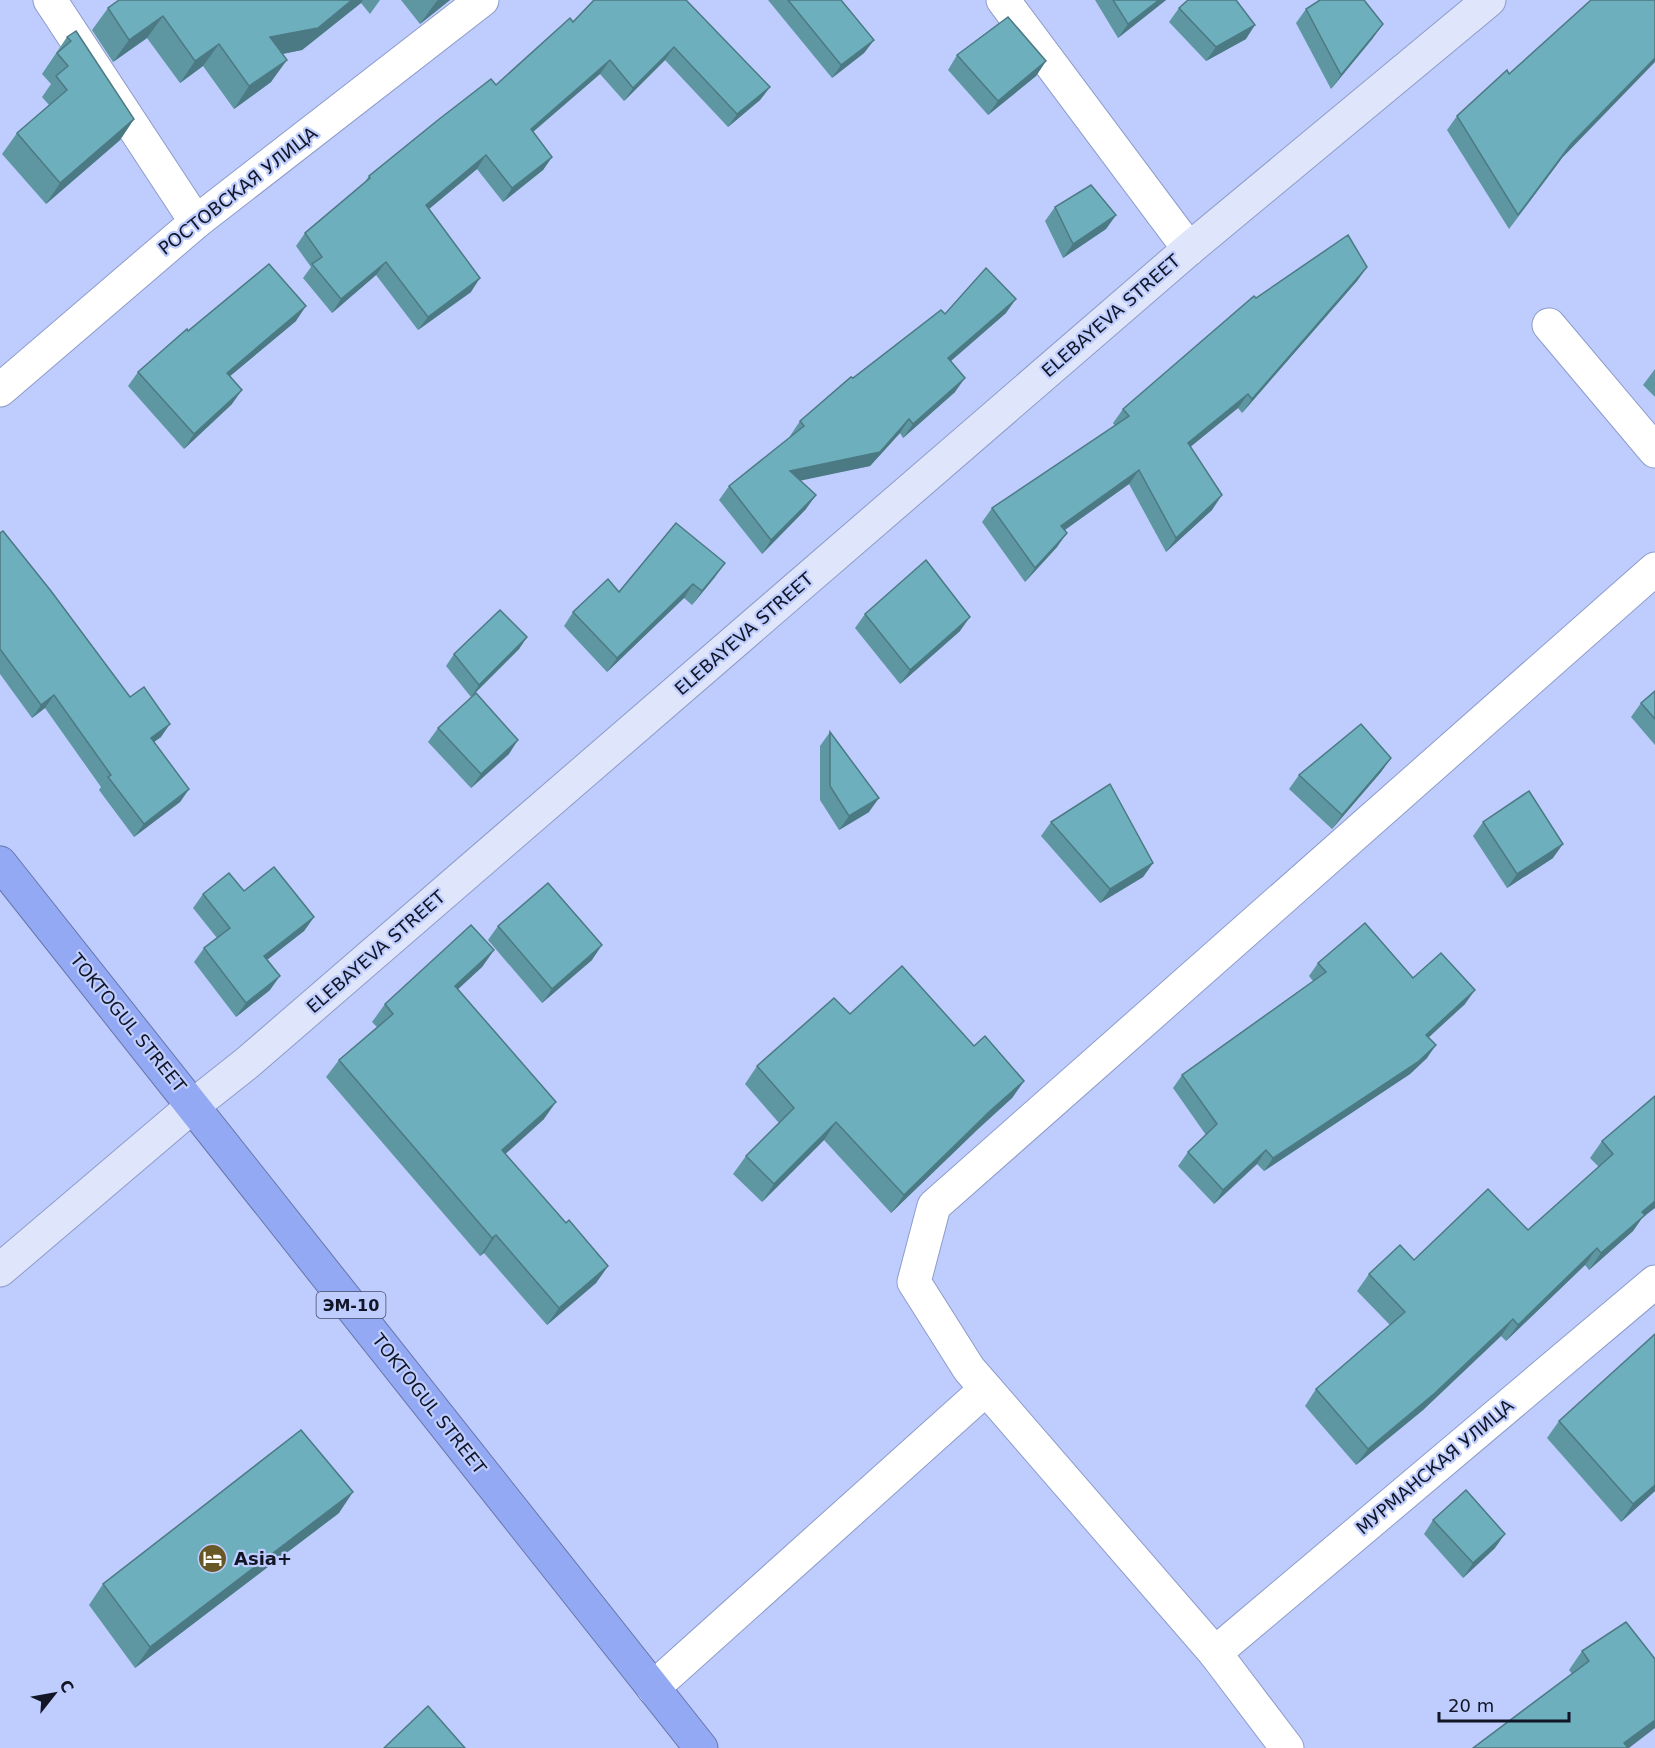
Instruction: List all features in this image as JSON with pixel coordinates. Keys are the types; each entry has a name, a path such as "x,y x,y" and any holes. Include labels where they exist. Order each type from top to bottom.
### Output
{"highway":[{"name":"TOKTOGUL STREET","path":"0,863 194,1105 701,1748"}],"main road":[{"name":"ELEBAYEVA STREET","path":"0,1270 194,1105 247,1063 1189,249 1489,0"}],"street":[{"path":"50,0 196,222"},
{"name":"РОСТОВСКАЯ УЛИЦА","path":"0,390 196,222 482,0"},
{"path":"1003,0 1189,249"},
{"path":"1549,326 1655,451"},
{"path":"1287,1748 1215,1653 969,1369 914,1282 934,1206 1655,569"},
{"name":"МУРМАНСКАЯ УЛИЦА","path":"1215,1653 1655,1282"},
{"path":"653,1688 986,1389"}],"building":[{"path":"119,0 352,0 318,28 270,37 287,60 249,86 219,44 195,61 163,16 129,40 108,8"},
{"path":"594,0 686,0 770,87 737,114 674,47 633,88 610,60 531,129 552,157 512,188 486,155 426,205 480,278 428,317 386,262 341,299 312,264 322,257 305,233 370,178 369,176 438,120 491,79 496,85 570,18 573,22"},
{"path":"788,0 841,0 874,40 841,65"},
{"path":"1113,0 1159,0 1128,24"},
{"path":"1188,0 1236,0 1255,25 1216,47 1179,8"},
{"path":"1320,0 1364,0 1383,24 1341,75 1306,9"},
{"path":"1591,0 1655,0 1655,58 1571,144 1518,215 1457,116 1507,70 1509,74"},
{"path":"1008,17 1046,61 998,101 957,55"},
{"path":"76,31 134,119 60,183 17,133 67,90 56,76 68,66 57,53 71,41 67,37"},
{"path":"1091,185 1116,215 1073,244 1055,207"},
{"path":"1348,235 1367,267 1252,399 1248,394 1188,443 1222,495 1176,538 1139,470 1061,526 1067,533 1035,568 992,508 1129,416 1123,409 1254,296 1256,298"},
{"path":"269,264 306,306 227,373 242,390 194,434 138,372 187,329 188,331"},
{"path":"986,268 1016,299 948,358 965,378 913,424 909,419 880,452 790,471 816,495 771,540 729,486 804,426 800,421 851,377 853,378 941,310 945,314"},
{"path":"676,523 725,563 702,591 693,584 617,658 573,612 608,579 619,592"},
{"path":"3,531 130,697 144,687 170,724 151,738 189,789 144,824 108,777 111,775 54,695 41,705 0,649 0,533"},
{"path":"926,560 970,617 910,670 865,614"},
{"path":"500,610 527,637 479,685 454,654"},
{"path":"1655,691 1655,719 1641,703"},
{"path":"476,693 518,740 481,774 438,728"},
{"path":"1361,724 1391,758 1342,815 1299,775"},
{"path":"830,732 879,798 849,816 830,786"},
{"path":"1110,784 1153,863 1110,889 1051,822"},
{"path":"1529,791 1563,844 1517,874 1483,822"},
{"path":"274,867 314,917 264,956 280,976 246,1003 204,948 230,928 203,894 229,873 244,891"},
{"path":"548,883 602,945 552,989 498,926"},
{"path":"1365,923 1413,978 1441,953 1475,990 1426,1035 1436,1045 1419,1061 1273,1158 1266,1150 1223,1190 1188,1152 1217,1124 1182,1075 1326,972 1318,963"},
{"path":"471,925 494,950 455,986 556,1102 502,1150 566,1223 569,1220 608,1266 559,1308 496,1235 492,1238 339,1060 393,1014 385,1004"},
{"path":"902,966 974,1046 985,1036 1024,1081 904,1195 836,1122 774,1184 746,1156 794,1108 757,1066 834,998 850,1014"},
{"path":"1655,1096 1655,1201 1642,1212 1645,1215 1601,1253 1597,1248 1518,1325 1513,1319 1435,1393 1368,1449 1316,1389 1405,1312 1369,1274 1400,1245 1414,1260 1488,1189 1528,1230 1613,1154 1602,1141"},
{"path":"1655,1334 1655,1485 1633,1504 1559,1421"},
{"name":"Asia+","path":"301,1430 353,1492 150,1647 103,1584"},
{"path":"1466,1490 1505,1534 1473,1563 1433,1520"},
{"path":"1626,1622 1655,1659 1655,1720 1624,1743 1628,1748 1473,1748 1589,1661 1582,1651"},
{"path":"428,1706 465,1748 384,1748"}],"place":[{"name":"Asia+","path":"213,1559"}]}
